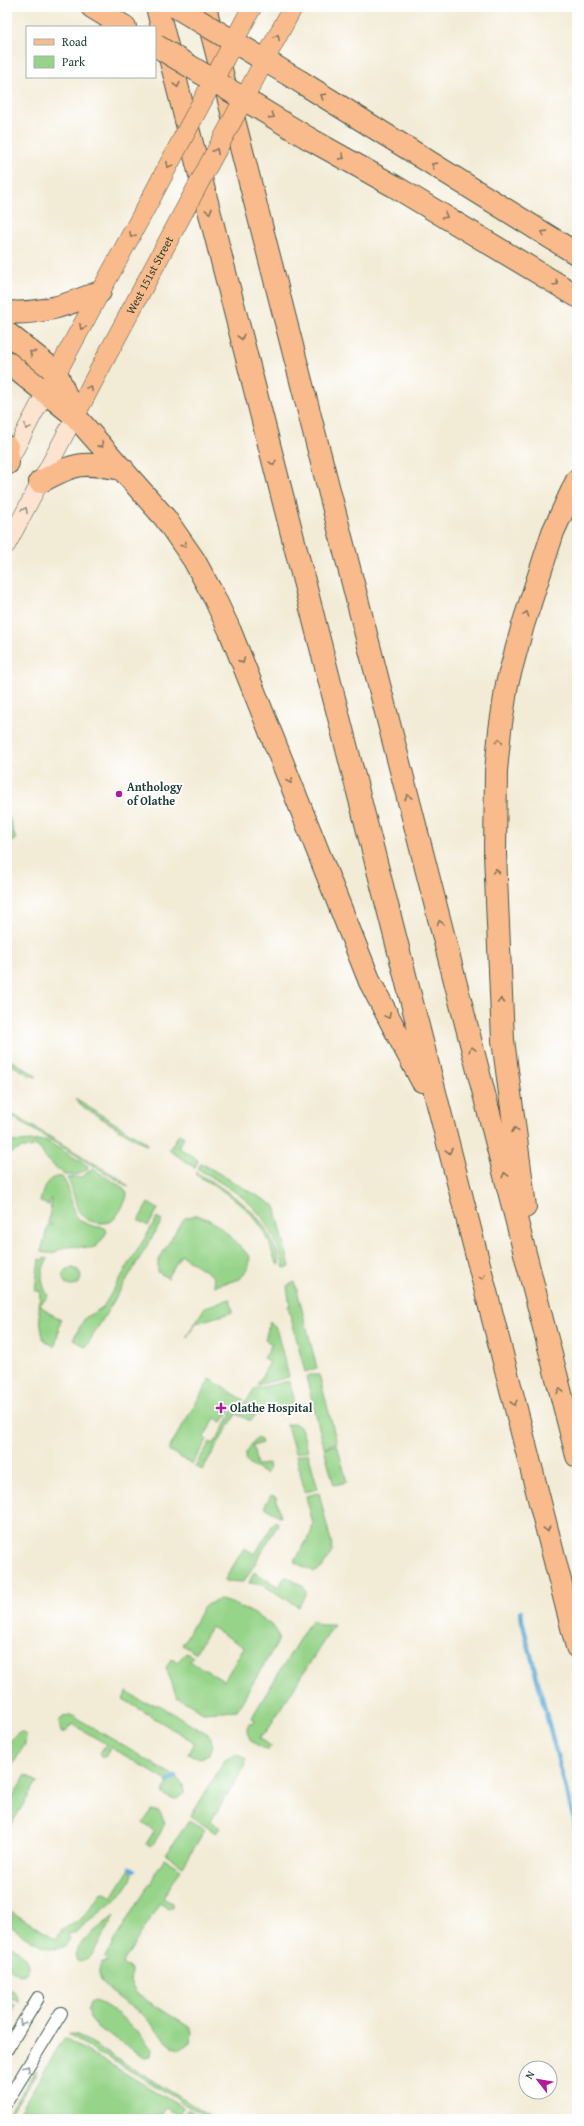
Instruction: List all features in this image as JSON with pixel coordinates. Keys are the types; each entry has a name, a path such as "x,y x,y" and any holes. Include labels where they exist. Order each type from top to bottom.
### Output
{"highway":[{"path":"92,7 123,26"},
{"path":"157,7 577,1647"},
{"path":"176,7 577,254"},
{"path":"205,7 577,1456"},
{"path":"156,46 308,138 394,186 577,296"},
{"path":"7,312 32,313 51,309 100,292"},
{"path":"7,333 56,372 75,416"},
{"path":"7,362 75,416 123,468 165,518 194,560 214,596 250,680 370,982 440,1114"},
{"path":"40,482 72,466 84,464 123,468"},
{"path":"539,1307 503,1040 495,854 496,771 507,684 523,625 553,532 577,480"}],"main road":[{"path":"8,458 100,292 252,7"},
{"name":"West 151st Street","path":"7,544 292,7"}],"street":[{"path":"7,2049 38,1998"},
{"path":"7,2101 61,2013"}],"green space":[{"path":"9,817 16,840 7,842 7,818"},
{"path":"7,1058 37,1077 29,1075 7,1062"},
{"path":"75,1099 149,1145 143,1144 80,1105"},
{"path":"7,1111 122,1180 129,1187 7,1114"},
{"path":"179,1134 184,1137 178,1147 198,1160 195,1168 169,1150"},
{"path":"45,1140 88,1166 87,1170 75,1175 64,1175 47,1160 38,1147 34,1145 31,1148 22,1148 7,1155 7,1141 19,1142"},
{"path":"201,1163 275,1206 290,1267 284,1268 272,1232 254,1208 229,1188 198,1169"},
{"path":"93,1169 122,1187 127,1193 121,1209 114,1219 109,1222 101,1223 84,1218 77,1207 71,1185 67,1178 81,1177"},
{"path":"196,1172 231,1194 252,1211 268,1232 279,1258 279,1266 266,1235 253,1216 236,1200 196,1175"},
{"path":"62,1177 70,1194 73,1210 76,1216 82,1221 91,1225 105,1228 107,1231 98,1244 94,1247 68,1247 53,1253 41,1252 48,1225 52,1226 52,1224 48,1223 52,1200 50,1199 49,1205 40,1202 41,1197 46,1184 52,1178"},
{"path":"148,1203 158,1209 148,1226 139,1221 139,1219"},
{"path":"195,1215 203,1217 218,1226 250,1257 248,1268 240,1279 215,1286 213,1276 181,1255 167,1278 158,1272 158,1261 181,1222 185,1218"},
{"path":"157,1218 162,1221 86,1347 73,1339 85,1318 103,1307"},
{"path":"44,1258 48,1259 43,1268 42,1278 48,1296 40,1305 49,1313 61,1319 55,1347 43,1339 39,1311 40,1291 35,1291 39,1259 43,1260"},
{"path":"72,1268 78,1271 81,1277 78,1283 72,1286 66,1283 63,1277 66,1271"},
{"path":"295,1282 317,1368 305,1372 288,1306 290,1306 287,1286"},
{"path":"230,1299 233,1312 196,1323 186,1338 205,1307"},
{"path":"270,1321 276,1328 289,1377 257,1385 270,1362 264,1358 272,1344 265,1340"},
{"path":"309,1375 319,1375 337,1443 324,1447 306,1377"},
{"path":"210,1379 244,1400 229,1412 222,1422 215,1418 204,1437 207,1440 192,1464 168,1450"},
{"path":"289,1381 294,1398 291,1406 255,1415 251,1421 236,1414 202,1470 195,1466 210,1442 214,1444 233,1411 247,1401 254,1389"},
{"path":"294,1423 301,1428 308,1450 295,1453 287,1425"},
{"path":"256,1438 261,1440 262,1443 253,1446 257,1466 268,1463 269,1470 266,1474 250,1465 245,1459 246,1453"},
{"path":"337,1445 347,1482 334,1485 324,1448"},
{"path":"308,1453 318,1489 305,1492 296,1456"},
{"path":"319,1493 333,1550 322,1568 315,1572 294,1562 311,1533 313,1524 306,1496"},
{"path":"271,1495 276,1497 281,1517 264,1507"},
{"path":"275,1521 278,1523 277,1526 244,1582 224,1581 244,1548 255,1554"},
{"path":"254,1572 279,1587 284,1578 287,1577 303,1586 306,1592 299,1607 263,1585 249,1583"},
{"path":"219,1600 241,1607 265,1620 276,1630 278,1634 278,1641 237,1710 203,1712 177,1697 166,1668 171,1659 177,1662 186,1653 193,1657 190,1661 224,1681 244,1647 211,1627 195,1653 182,1645 203,1608 208,1604"},
{"path":"311,1620 320,1625 334,1625 264,1735 262,1734 259,1738 271,1747 269,1749 264,1748 255,1744 251,1740 248,1736 247,1727 250,1722 253,1723 255,1720 252,1718 255,1712"},
{"path":"127,1692 143,1702 159,1705 208,1734 213,1745 210,1753 201,1758 188,1754 194,1742 123,1699"},
{"path":"70,1715 174,1776 167,1781 111,1747 105,1757 101,1757 100,1753 106,1744 72,1724 66,1732 61,1732 59,1722 63,1716"},
{"path":"21,1732 26,1735 25,1744 13,1764 7,1759 10,1743 17,1733"},
{"path":"236,1754 246,1759 245,1766 211,1821 220,1828 216,1833 191,1816 225,1760"},
{"path":"26,1775 37,1782 7,1831 7,1806"},
{"path":"176,1778 183,1784 184,1793 177,1799 170,1798 163,1794 168,1784"},
{"path":"152,1810 159,1812 162,1816 163,1825 160,1834 151,1847 146,1844 154,1831 143,1823"},
{"path":"189,1820 205,1830 183,1866 166,1855"},
{"path":"164,1859 181,1869 163,1898 172,1903 172,1907 168,1909 160,1903 122,1964 132,1971 131,1985 138,1995 189,2027 192,2032 190,2042 181,2049 176,2048 166,2041 143,2015 111,1992 104,1985 100,1977 99,1970 103,1962 105,1963 107,1960 105,1958 106,1955 146,1888 150,1883 152,1884 155,1873"},
{"path":"129,1870 133,1873 130,1882 124,1890 108,1906 75,1933 70,1933 68,1936 70,1938 65,1946 49,1948 30,1940 7,1924 7,1909 56,1939 64,1928 74,1924 85,1915 100,1894 105,1893 112,1897"},
{"path":"114,1916 92,1955 82,1962 77,1961 75,1954 82,1943"},
{"path":"7,1943 24,1956 28,1965 28,1969 25,1974 20,1975 7,1967"},
{"path":"7,1987 15,1993 20,2002 13,1998 10,2002 16,2006 7,2022"},
{"path":"95,2001 111,2009 134,2028 152,2049 151,2056 145,2057 98,2028 91,2020 88,2009 90,2003"},
{"path":"68,2033 78,2035 209,2115 207,2116 184,2105 174,2097 107,2057 98,2054"},
{"path":"64,2038 183,2108 178,2115 166,2108 159,2119 15,2119"},
{"path":"36,2070 37,2072 7,2119 7,2116"},
{"path":"187,2109 188,2110 204,2119 182,2118"}],"waterway":[{"path":"521,1611 522,1621 577,1832"},
{"path":"168,1782 175,1777"}],"place":[{"name":"Anthology of Olathe","path":"119,794"},
{"name":"Olathe Hospital","path":"221,1408"}]}
